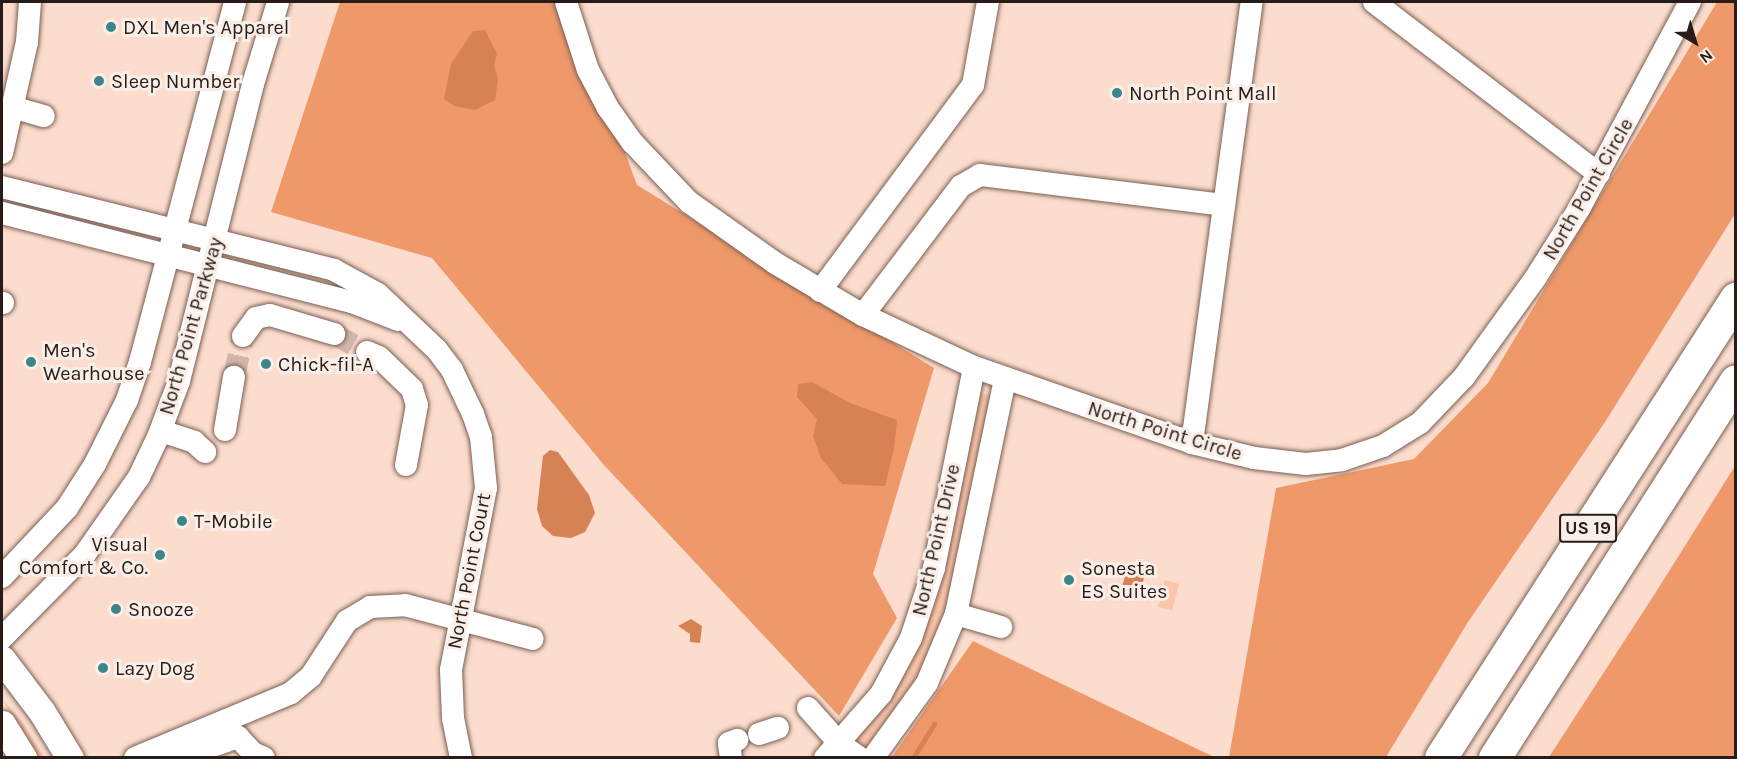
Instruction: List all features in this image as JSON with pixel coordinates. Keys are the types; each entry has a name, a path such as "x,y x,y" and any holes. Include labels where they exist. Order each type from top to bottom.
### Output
{"highway":[{"name":"US 19","path":"1441,758 1736,299"},
{"name":"US 19","path":"1495,758 1736,381"}],"main road":[{"path":"2,658 70,758"},
{"path":"2,724 23,758"}],"street":[{"name":"North Point Parkway","path":"2,577 67,508 106,443 136,377 235,2"},
{"name":"North Point Parkway","path":"2,638 72,568 114,518 161,431 179,381 252,84 278,2"},
{"name":"North Point Circle","path":"566,2 580,50 597,89 645,157 721,228 820,291 863,315 1005,379 1192,442 1254,458 1306,464 1360,454 1403,434 1436,408 1477,361 1536,277 1599,174 1690,2"},
{"path":"820,291 973,85 988,2"},
{"path":"1192,442 1252,2"},
{"path":"1374,2 1599,174"},
{"path":"2,153 7,120 27,42 23,5"},
{"path":"7,120 44,116"},
{"path":"863,315 961,186 980,175 1224,205"},
{"name":"North Point Court","path":"2,187 334,270 358,280 378,294 437,350 464,392 481,437 484,459 483,516 459,618 451,694 461,758"},
{"name":"North Point Court","path":"2,213 352,302 417,332"},
{"path":"243,336 256,318 270,315 334,334"},
{"path":"367,351 379,357 412,389 417,405 406,465"},
{"name":"North Point Drive","path":"832,751 898,667 924,604 974,367"},
{"path":"225,430 234,377"},
{"name":"North Point Drive","path":"873,758 927,683 956,614 1005,379"},
{"path":"161,431 194,442 205,452"},
{"path":"135,758 291,693 311,676 347,621 370,607 405,605 533,639"},
{"path":"956,614 1001,627"},
{"path":"808,708 832,751 860,758"},
{"path":"178,758 238,737 253,753 264,758"}],"shaded area":[{"path":"340,2 569,2 637,185 934,368 873,574 897,618 839,716 604,465 432,258 271,212"},
{"path":"1717,2 1735,2 1735,214 1605,422 1468,622 1386,757 1229,757 1276,488 1414,459 1488,383"},
{"path":"485,30 497,54 494,65 498,79 495,100 475,110 454,106 444,99 451,64 473,31"},
{"path":"812,382 850,403 897,420 894,449 885,486 842,484 821,458 813,436 817,419 797,397 798,384"},
{"path":"985,394 990,397 946,613 929,659 905,703 867,747 862,746 857,741 859,734 888,698 980,396"},
{"path":"550,450 558,452 589,495 595,513 585,532 571,538 553,536 542,526 537,509 543,456"},
{"path":"1735,466 1735,757 1549,757 1656,592"},
{"path":"1128,565 1146,569 1140,595 1121,591"},
{"path":"1165,580 1179,584 1172,610 1158,607"},
{"path":"691,619 702,626 700,643 690,642 690,634 678,626"},
{"path":"973,641 1214,757 892,757"},
{"path":"2,699 22,722 44,757 38,757"}],"waterway":[{"path":"913,758 934,724"}],"tunnel":[{"path":"334,334 367,352"},
{"path":"234,377 243,336"}],"place":[{"name":"DXL Men's Apparel","path":"111,27"},
{"name":"Sleep Number","path":"99,81"},
{"name":"North Point Mall","path":"1117,93"},
{"name":"Men's Wearhouse","path":"31,362"},
{"name":"Chick-fil-A","path":"266,364"},
{"name":"T-Mobile","path":"182,521"},
{"name":"Visual Comfort & Co.","path":"160,555"},
{"name":"Sonesta ES Suites","path":"1069,580"},
{"name":"Snooze","path":"116,609"},
{"name":"Lazy Dog","path":"103,668"}]}
